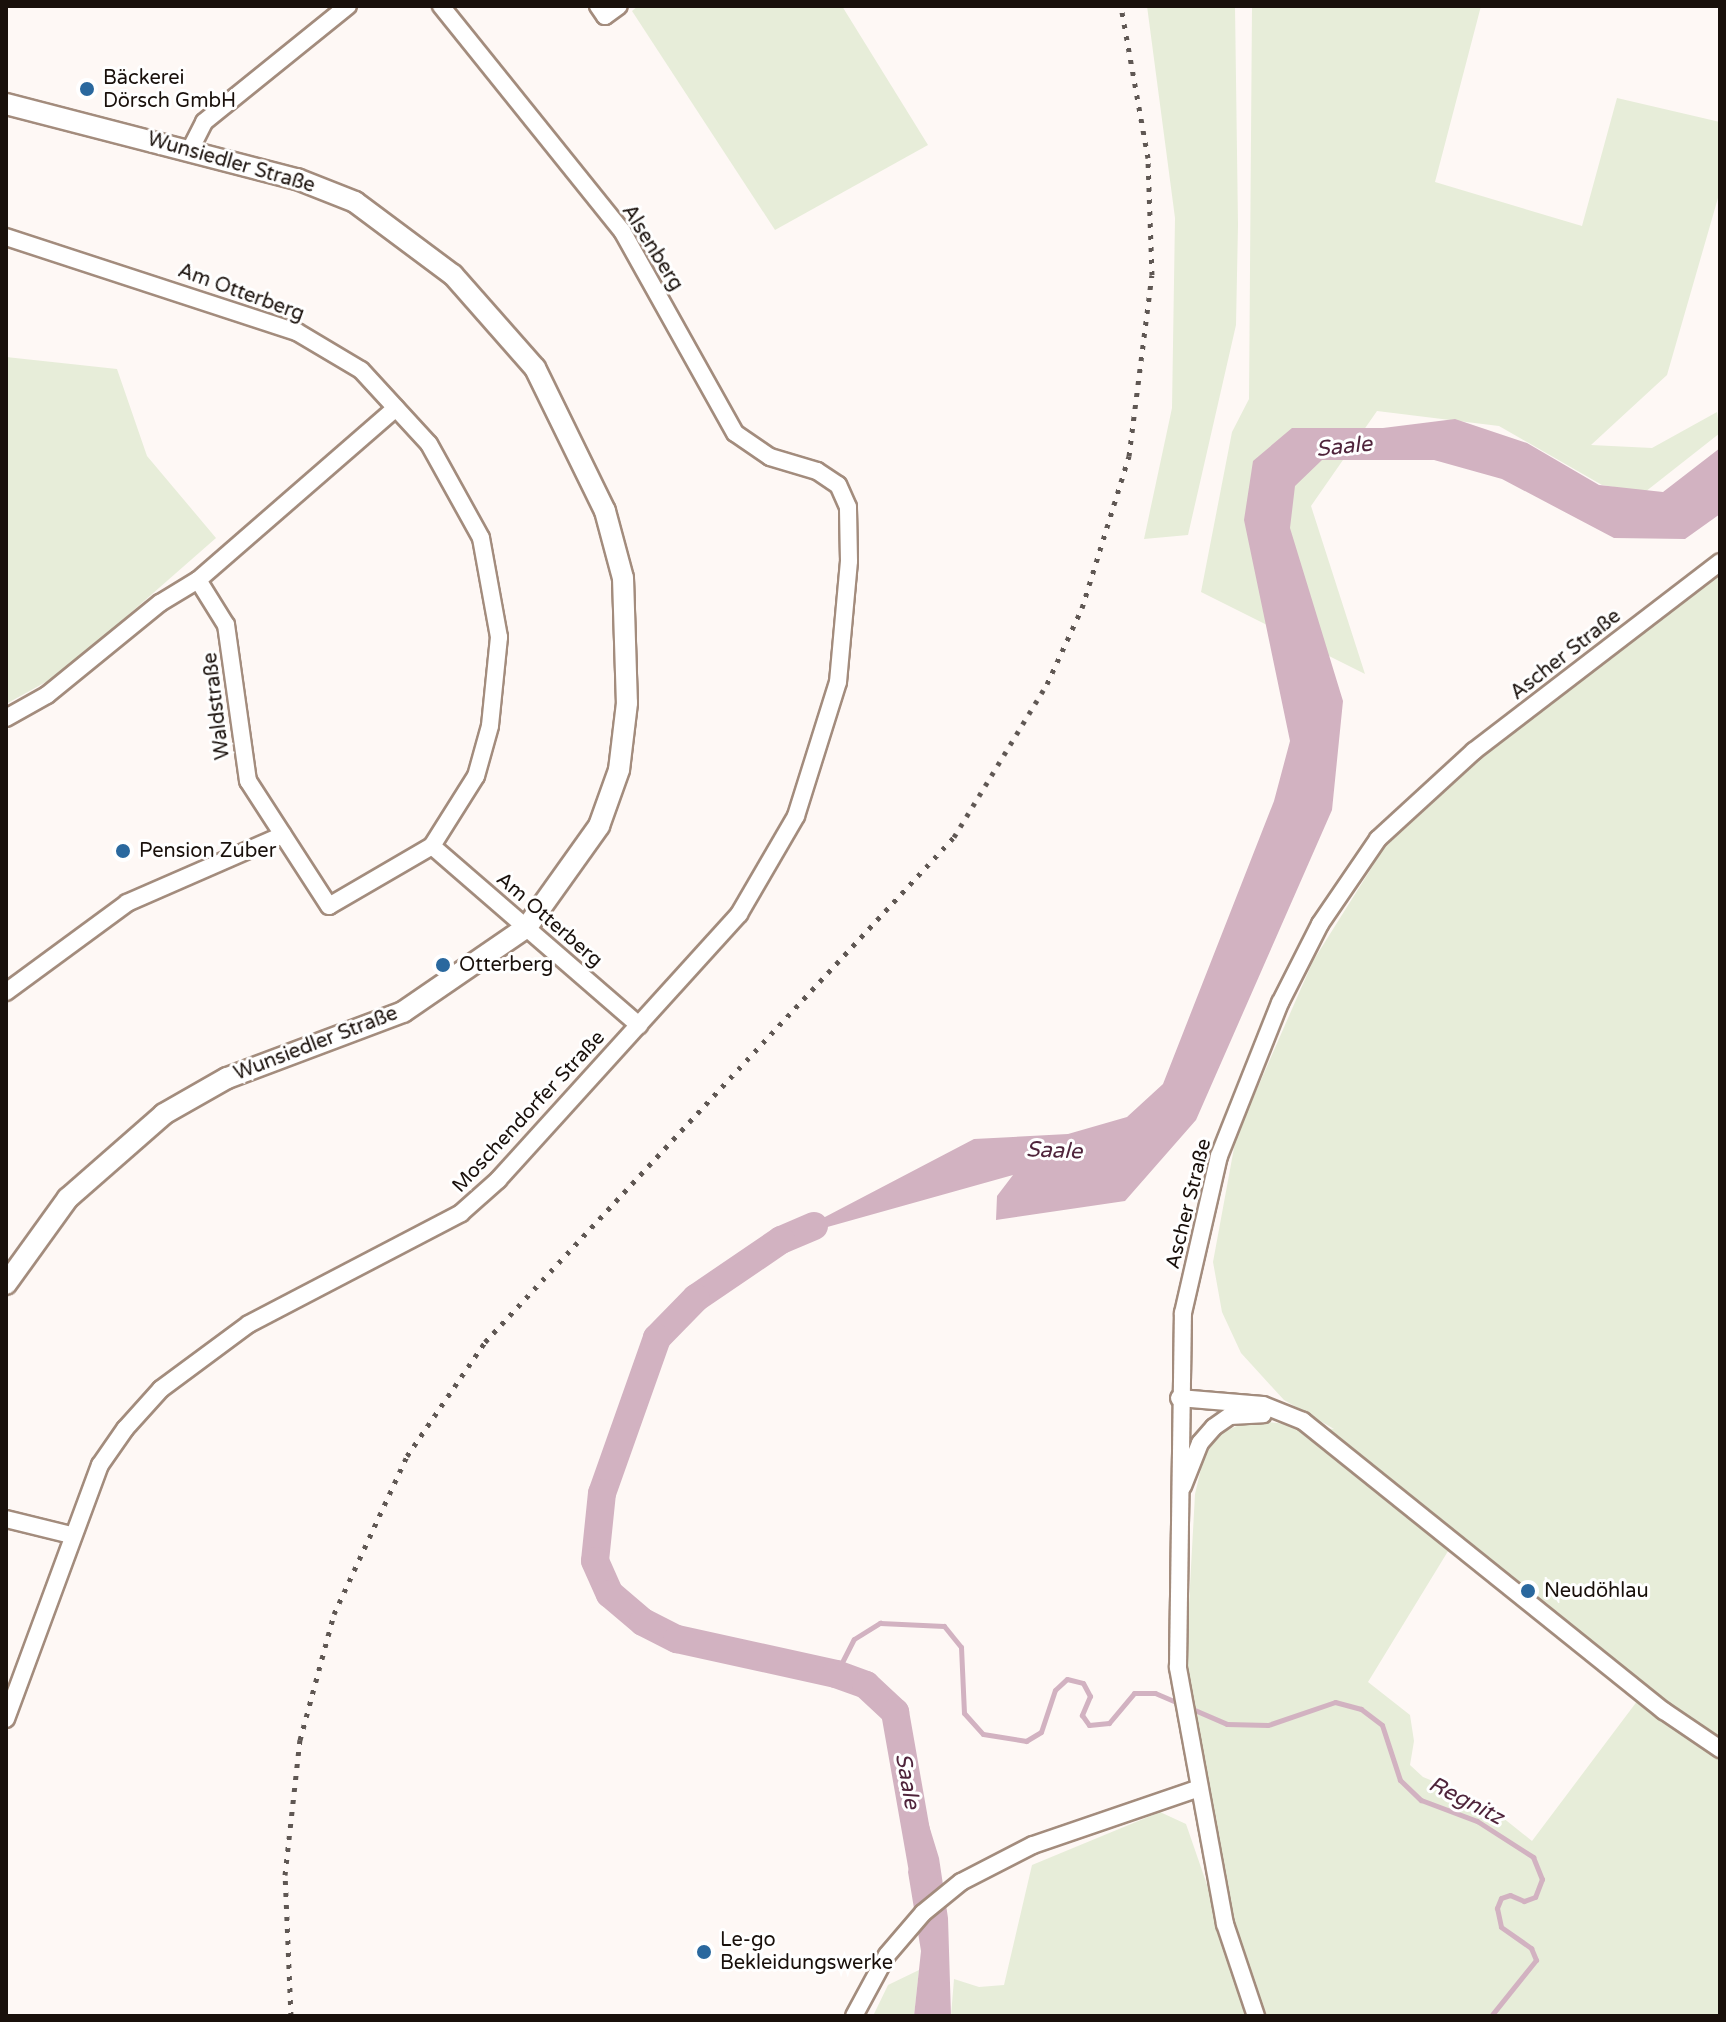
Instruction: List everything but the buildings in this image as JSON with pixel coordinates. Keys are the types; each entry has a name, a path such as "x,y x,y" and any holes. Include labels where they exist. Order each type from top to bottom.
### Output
{"main road":[{"name":"Wunsiedler Straße","path":"6,104 191,148 297,179 355,202 453,275 535,368 605,511 623,578 627,703 619,770 599,826 527,927 403,1012 227,1078 164,1114 68,1198 6,1284"}],"street":[{"path":"191,148 204,122 348,6"},
{"name":"Alsenberg","path":"441,6 622,231 735,433 770,457 817,471 838,485"},
{"path":"598,6 605,16 619,6"},
{"name":"Am Otterberg","path":"6,237 297,332 361,370 429,444 481,538 499,637 490,726 476,776 432,846 329,906"},
{"path":"6,718 47,695 160,603 198,580 396,408"},
{"name":"Moschendorfer Straße","path":"6,1719 71,1535 100,1465 161,1389 249,1324 461,1213 498,1180 739,914 796,816 838,682 849,561 848,507 838,485"},
{"name":"Ascher Straße","path":"1256,2016 1225,1924 1185,1726 1178,1667 1179,1398 1183,1313 1219,1156 1280,1003 1350,875 1413,804 1474,751 1720,562"},
{"name":"Waldstraße","path":"198,580 215,600 229,637 238,738 248,781 329,906"},
{"path":"6,992 127,903 283,835"},
{"name":"Am Otterberg","path":"432,846 639,1025"},
{"path":"6,980 24,977"},
{"path":"1179,1398 1263,1405 1303,1421 1664,1711 1720,1749"},
{"path":"1178,1499 1200,1443 1230,1416 1253,1413 1303,1421"},
{"path":"6,1519 71,1535"},
{"path":"854,2016 887,1955 923,1913 978,1872 1085,1825 1197,1789"}],"green space":[{"path":"638,6 842,6 928,145 775,230 632,11"},
{"path":"1147,6 1235,6 1238,225 1236,325 1188,535 1144,539 1172,408 1175,218"},
{"path":"1252,6 1481,6 1435,182 1582,226 1617,98 1720,122 1720,191 1667,375 1591,445 1652,448 1717,412 1720,433 1645,492 1602,485 1499,426 1377,411 1311,506 1365,674 1201,592 1232,432 1249,399"},
{"path":"6,357 117,369 147,456 216,538 62,673 6,704"},
{"path":"1720,575 1720,2016 951,2016 954,1979 979,1987 1004,1985 1032,1865 1160,1812 1186,1824 1233,1960 1185,1677 1195,1494 1208,1439 1250,1420 1334,1429 1284,1400 1241,1353 1222,1312 1213,1262 1236,1137 1313,961 1384,848 1484,756","holes":["1453,1543 1641,1696 1532,1841 1482,1801 1423,1777 1410,1765 1414,1741 1410,1715 1368,1682"]},
{"path":"919,1970 914,2016 873,2016 888,1985"}],"water":[{"path":"1455,419 1527,443 1599,485 1663,492 1720,448 1720,514 1685,539 1614,538 1502,479 1434,460 1322,460 1295,486 1290,528 1343,701 1332,810 1196,1120 1125,1201 996,1220 997,1196 1013,1175 781,1240 974,1139 1068,1134 1127,1117 1163,1084 1274,801 1290,741 1244,520 1253,461 1292,428 1383,428"},
{"path":"924,1809 939,1858 948,1918 951,2016 914,2016 921,1951 908,1872"}],"waterway":[{"name":"Saale","path":"814,1226 781,1240 696,1298 657,1338 602,1493 595,1561 610,1594 643,1622 677,1639 836,1674 866,1685 895,1712 924,1876"},
{"name":"Regnitz","path":"836,1674 854,1639 880,1623 944,1626 961,1647 964,1713 983,1734 1026,1741 1041,1732 1055,1690 1067,1679 1083,1683 1090,1696 1082,1715 1089,1725 1109,1723 1134,1693 1155,1693 1181,1704"},
{"name":"Regnitz","path":"1190,1708 1227,1724 1268,1725 1335,1702 1361,1709 1382,1725 1400,1780 1421,1800 1477,1821 1533,1857 1542,1879 1535,1897 1524,1901 1510,1895 1501,1898 1497,1908 1501,1927 1531,1948 1536,1960 1491,2016"}],"railway":[{"path":"291,2016 285,1875 300,1740 334,1614 407,1456 485,1342 954,837 1047,684 1082,608 1129,456 1152,275 1148,158 1121,6"}],"place":[{"name":"Bäckerei Dörsch GmbH","path":"87,89"},
{"name":"Pension Zuber","path":"123,851"},
{"name":"Otterberg","path":"443,965"},
{"name":"Neudöhlau","path":"1528,1591"},
{"name":"Le-go Bekleidungswerke","path":"704,1952"}]}
